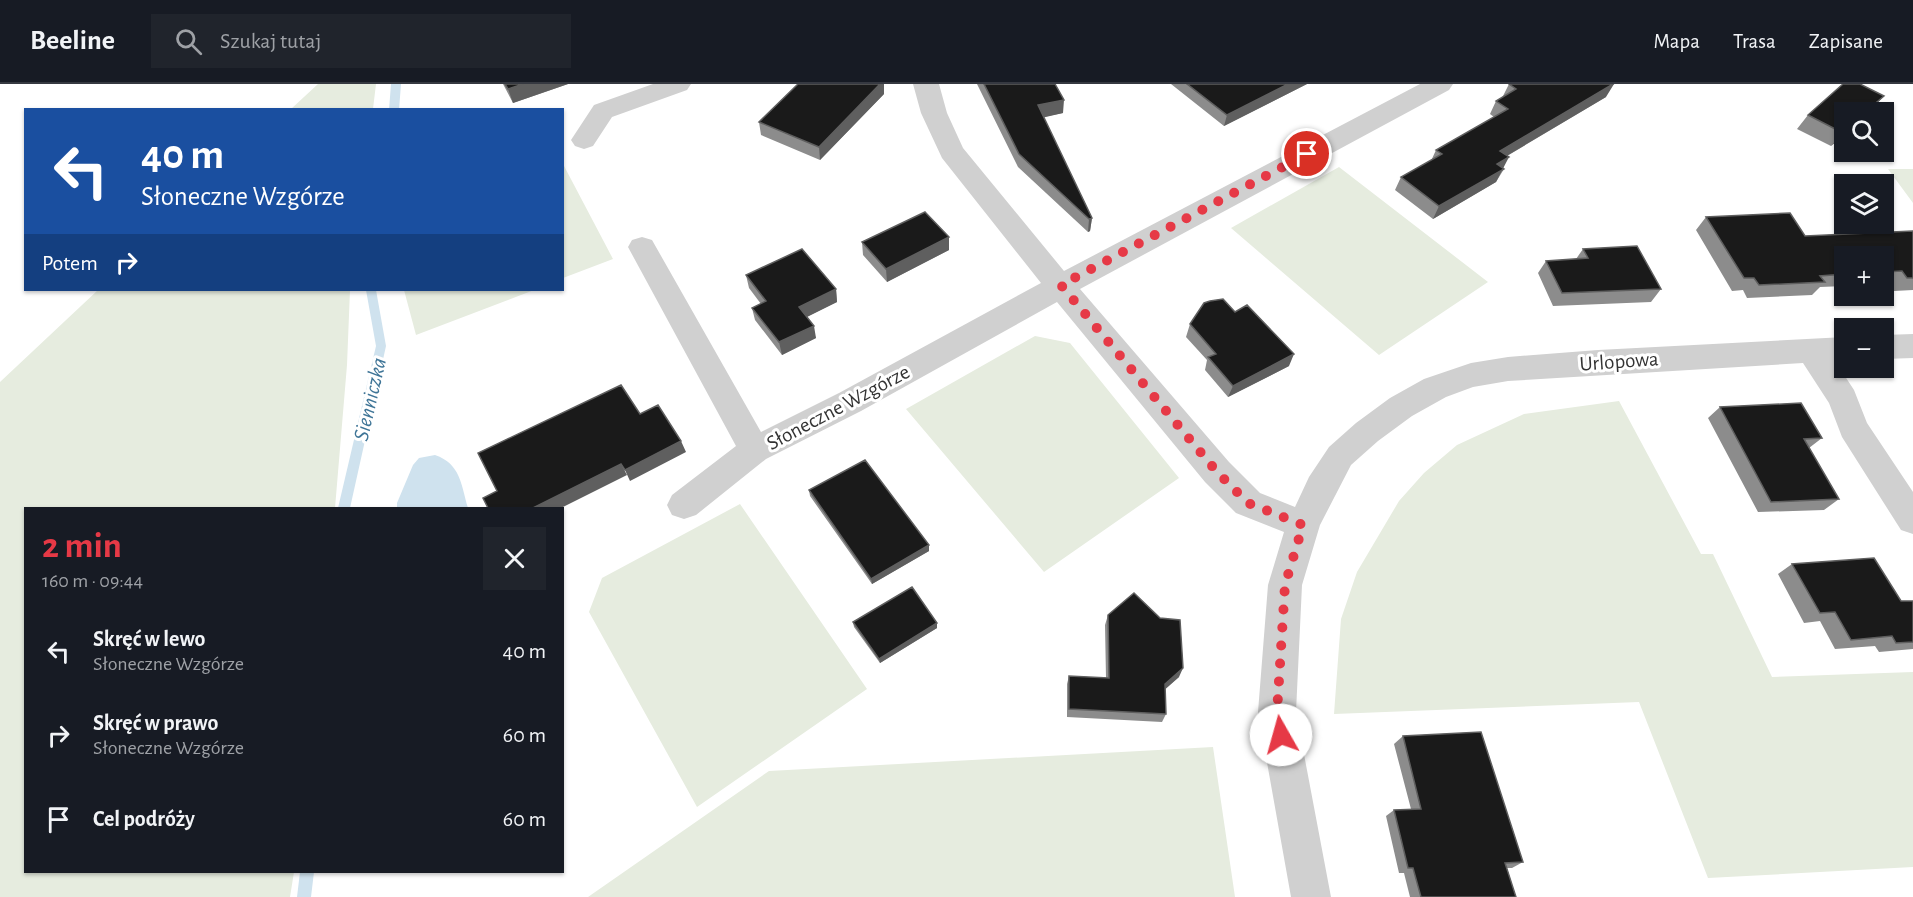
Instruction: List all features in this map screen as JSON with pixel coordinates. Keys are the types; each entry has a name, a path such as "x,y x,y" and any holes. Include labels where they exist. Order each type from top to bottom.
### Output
{"street":[{"path":"584,140 603,111 678,84"},
{"path":"926,84 934,113 951,152 1217,472 1248,503 1303,525"},
{"name":"Słoneczne Wzgórze","path":"642,247 755,450 850,402 1061,285 1440,84"},
{"path":"1894,347 1913,346"},
{"name":"Urlopowa","path":"1311,897 1277,712 1285,585 1303,525 1321,487 1340,456 1367,432 1401,407 1435,388 1471,375 1508,369 1834,349"},
{"path":"1811,350 1843,399 1853,428 1913,520"},
{"path":"684,505 755,450"}],"shaded area":[{"path":"318,84 376,84 373,108 292,108"},
{"path":"564,166 613,259 564,277"},
{"path":"1339,167 1488,282 1379,355 1231,228"},
{"path":"1888,169 1913,169 1913,203 1894,174"},
{"path":"97,291 350,291 347,365 335,507 24,507 24,873 294,873 290,897 0,897 0,382"},
{"path":"404,291 531,291 416,335"},
{"path":"1035,336 1070,343 1179,478 1044,572 906,409"},
{"path":"1619,401 1701,554 1713,554 1772,677 1913,672 1913,867 1708,878 1639,702 1334,714 1341,619 1357,572 1399,501 1424,473 1457,445 1524,414"},
{"path":"740,504 867,689 697,807 589,612 602,578"},
{"path":"1213,747 1235,897 588,897 769,771"}],"water":[{"path":"435,455 450,464 459,476 468,507 397,507 413,465 419,458"}],"building":[{"path":"505,84 523,84 508,89"},
{"path":"798,84 880,84 819,147 759,122"},
{"path":"984,84 1055,84 1064,100 1038,105 1092,218 1089,219 1019,154"},
{"path":"1187,84 1288,84 1227,115"},
{"path":"1509,84 1613,84 1500,151 1509,157 1497,164 1504,169 1439,206 1401,177 1442,154 1436,150 1508,109 1496,101 1516,89"},
{"path":"1843,84 1860,84 1884,96 1877,102 1834,102 1834,128 1808,115"},
{"path":"925,212 949,237 886,269 862,242"},
{"path":"1790,213 1805,236 1894,234 1894,232 1913,231 1913,278 1907,278 1902,271 1894,271 1894,246 1834,246 1834,275 1820,276 1825,282 1759,285 1754,278 1744,278 1706,217"},
{"path":"1637,246 1661,289 1562,293 1546,261 1588,258 1583,249"},
{"path":"802,249 836,289 799,307 814,326 779,342 752,308 766,301 746,275"},
{"path":"1223,299 1235,312 1247,305 1294,354 1233,386 1208,357 1216,354 1190,324 1204,303"},
{"path":"621,385 640,414 658,405 681,441 625,470 621,464 535,507 488,507 483,498 497,491 478,453"},
{"path":"1801,403 1822,438 1804,439 1839,499 1771,502 1720,407"},
{"path":"865,460 929,545 871,579 809,490"},
{"path":"1874,558 1901,601 1913,601 1913,642 1896,643 1892,636 1851,640 1835,612 1820,613 1792,564"},
{"path":"912,587 937,623 879,659 853,622"},
{"path":"1134,593 1160,618 1180,620 1183,668 1165,684 1166,714 1069,709 1069,676 1109,678 1108,615"},
{"path":"1481,732 1523,862 1505,863 1516,897 1421,897 1413,868 1408,868 1394,810 1421,809 1403,736"}],"waterway":[{"name":"Sienniczka","path":"394,108 396,84"},
{"name":"Sienniczka","path":"344,507 381,346 371,291"},
{"name":"Sienniczka","path":"304,897 307,873"}],"route":[{"path":"1281,735 1277,712 1285,585 1303,525 1248,503 1217,472 1061,285 1307,154"}]}
